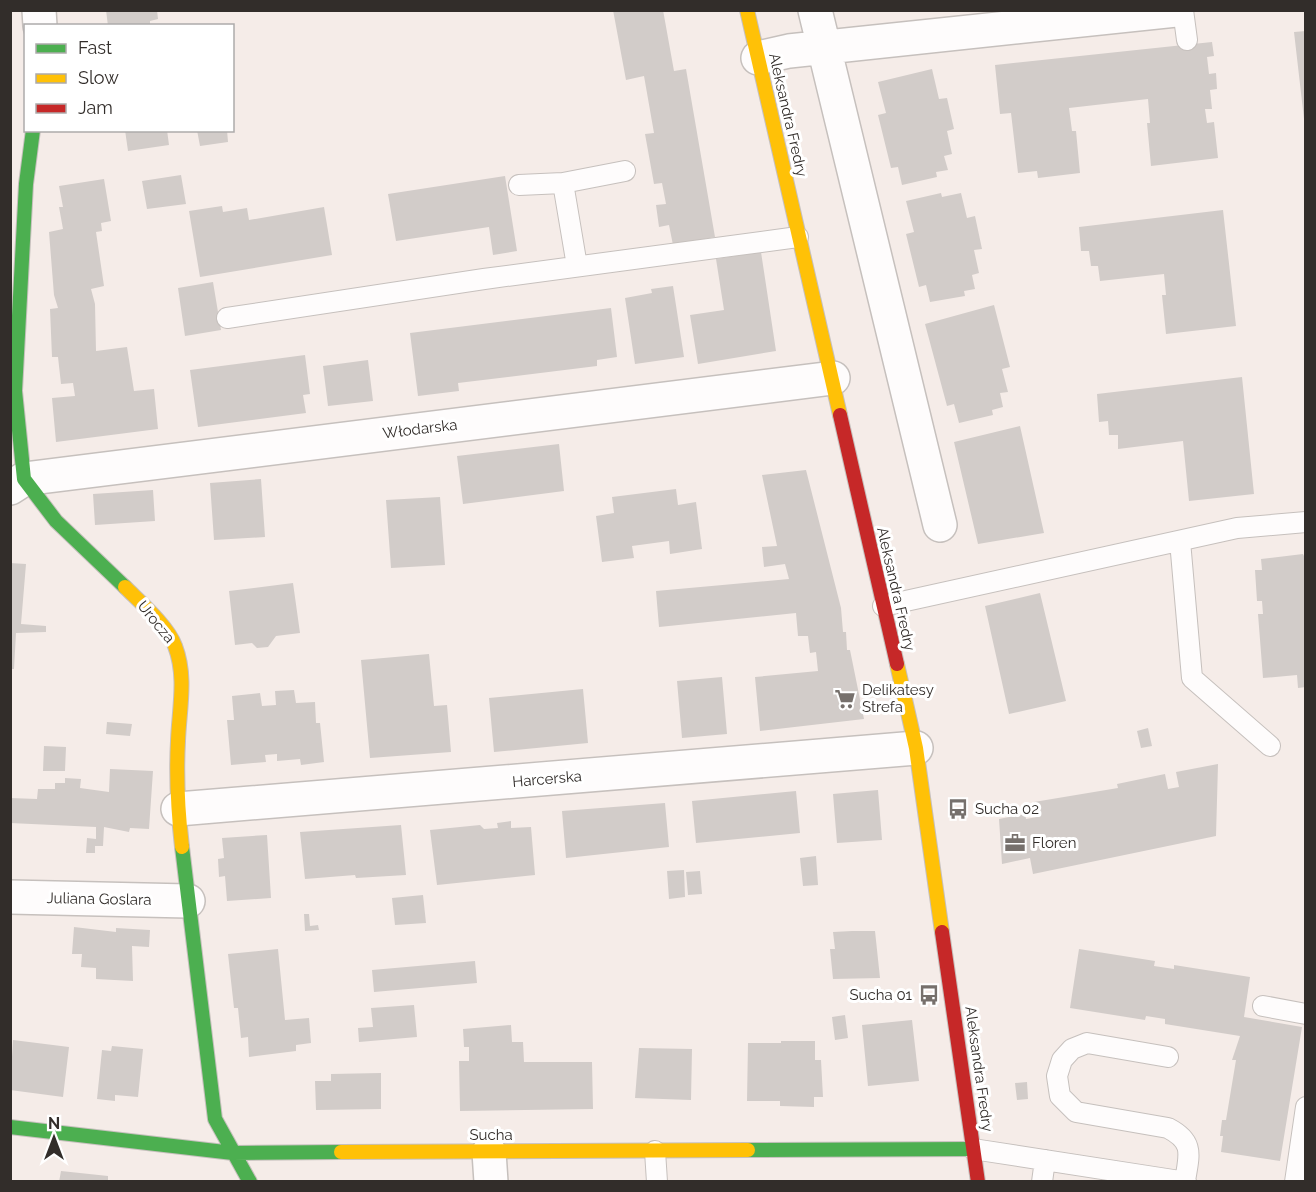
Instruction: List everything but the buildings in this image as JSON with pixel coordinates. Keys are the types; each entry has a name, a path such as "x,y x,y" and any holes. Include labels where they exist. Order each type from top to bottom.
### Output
{"street":[{"name":"Aleksandra Fredry","path":"747,10 916,748 978,1182"},
{"path":"815,10 940,525"},
{"path":"758,58 789,51 824,47 1182,25"},
{"path":"17,484 15,391 26,184 33,132"},
{"name":"Włodarska","path":"17,484 833,378"},
{"name":"Urocza","path":"17,484 149,610 175,645 183,692 178,741 178,810 215,1119 250,1182"},
{"name":"Harcerska","path":"178,810 916,748"},
{"name":"Juliana Goslara","path":"10,897 188,901"},
{"name":"Sucha","path":"10,1127 233,1153 490,1167 656,1151 974,1149"}],"lane":[{"path":"1182,25 1183,10"},
{"path":"519,185 563,183 625,171"},
{"path":"563,183 577,266"},
{"path":"227,318 577,266 798,237"},
{"path":"883,606 1237,528 1305,522"},
{"path":"1180,540 1192,678 1269,746"},
{"path":"1263,1006 1305,1014"},
{"path":"974,1149 1141,1178 1186,1181 1189,1153 1187,1142 1180,1134 1168,1128 1076,1112 1060,1096 1057,1076 1062,1060 1072,1049 1087,1043 1168,1056"},
{"path":"1295,1182 1305,1107"},
{"path":"656,1151 657,1182"},
{"path":"1042,1182 1046,1160"}],"traffic: fast":[{"path":"33,132 26,184 15,391 24,479 56,521 125,587"},
{"path":"182,847 215,1119 250,1182"},
{"path":"10,1127 233,1153 341,1152"},
{"path":"748,1150 973,1149"}],"traffic: slow":[{"path":"747,10 840,415"},
{"path":"125,587 166,630 179,658 181,694 177,781 182,847"},
{"path":"897,664 916,748 942,932"},
{"path":"341,1152 748,1150"}],"traffic: jam":[{"path":"840,415 897,664"},
{"path":"942,932 978,1182"}],"place":[{"name":"Delikatesy Strefa","path":"845,699"},
{"name":"Sucha 02","path":"958,809"},
{"name":"Floren","path":"1015,843"},
{"name":"Sucha 01","path":"929,995"}]}
